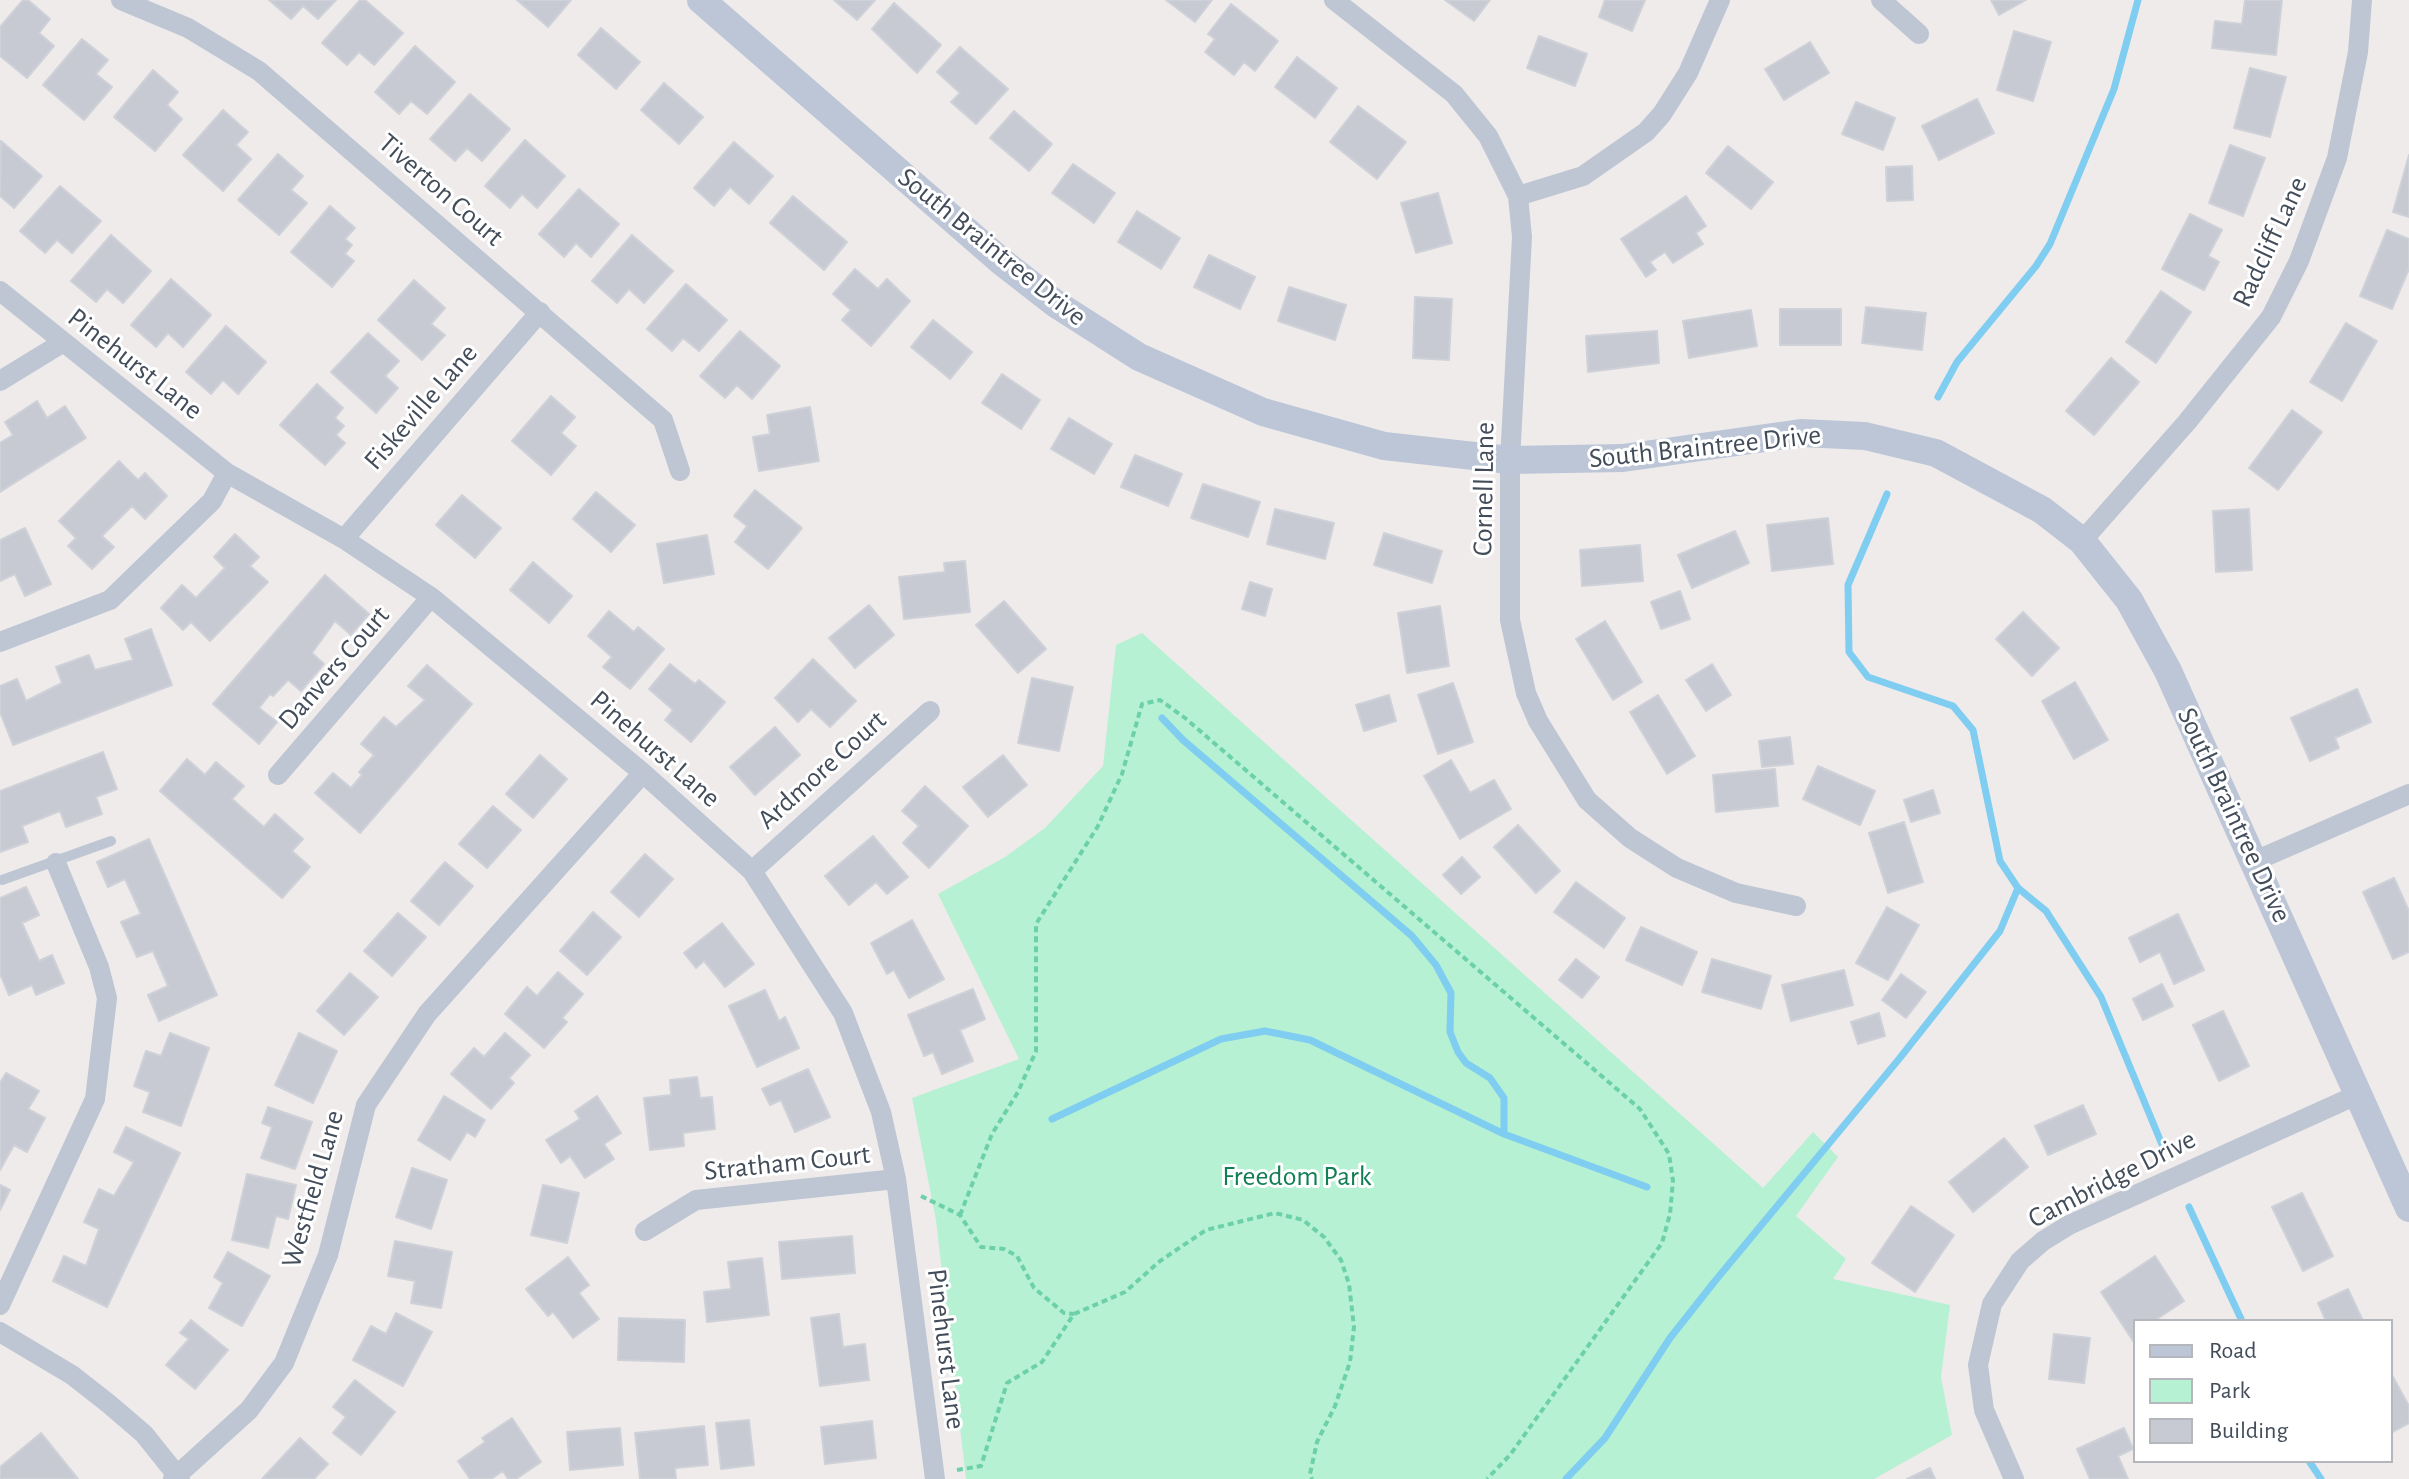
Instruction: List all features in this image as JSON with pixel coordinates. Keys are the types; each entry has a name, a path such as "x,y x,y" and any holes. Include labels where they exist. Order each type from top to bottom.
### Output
{"street":[{"name":"Tiverton Court","path":"121,0 188,28 259,71 663,420 680,471"},
{"name":"South Braintree Drive","path":"701,0 1002,262 1056,304 1139,357 1263,412 1321,431 1384,446 1510,460 1623,458 1801,433 1865,436 1936,453 2042,510 2082,541 2129,600 2168,671 2409,1208"},
{"name":"Cornell Lane","path":"1334,0 1454,94 1488,136 1518,196 1522,237 1510,460 1510,620 1515,653 1538,721 1587,800 1630,838 1677,868 1736,893 1796,906"},
{"path":"1518,196 1583,176 1646,132 1662,114 1688,73 1720,0"},
{"path":"1881,0 1919,34"},
{"name":"Radcliff Lane","path":"2082,541 2187,422 2271,317 2299,261 2337,158 2358,52 2362,0"},
{"name":"Pinehurst Lane","path":"0,291 227,473 344,539 431,597 643,773 752,871 843,1013 881,1112 896,1179 935,1479"},
{"name":"Fiskeville Lane","path":"344,539 540,312"},
{"path":"0,381 62,343"},
{"path":"0,642 110,600 212,501 227,473"},
{"name":"Danvers Court","path":"278,775 431,597"},
{"name":"Ardmore Court","path":"752,871 930,711"},
{"name":"Westfield Lane","path":"177,1478 249,1410 284,1363 328,1255 366,1105 427,1014 643,773"},
{"path":"2255,861 2409,794"},
{"path":"0,1305 95,1099 107,998 99,967 56,863"},
{"name":"Cambridge Drive","path":"2014,1479 1984,1410 1978,1365 1992,1304 2020,1261 2043,1241 2069,1225 2359,1094"},
{"name":"Stratham Court","path":"645,1231 696,1200 896,1179"},
{"path":"0,1332 61,1368 109,1404 144,1434 177,1478"}],"lane":[{"path":"2,880 111,841"}],"path":[{"path":"960,1215 992,1134 1018,1092 1036,1051 1036,924 1098,826 1122,774 1142,704 1160,700 1185,718 1640,1109 1669,1154 1673,1181 1670,1214 1662,1243 1510,1455 1487,1479"},
{"path":"921,1196 960,1215 981,1247 1004,1249 1017,1256 1034,1288 1064,1313 1074,1314 1125,1292 1160,1261 1206,1230 1275,1213 1303,1220 1324,1237 1341,1260 1349,1284 1354,1327 1350,1362 1335,1406 1317,1442 1310,1474 1312,1479"},
{"path":"956,1470 981,1466 1007,1383 1042,1362 1074,1314"}],"green space":[{"name":"Freedom Park","path":"1142,633 1763,1188 1813,1132 1838,1157 1796,1216 1846,1259 1833,1279 1950,1305 1941,1377 1952,1435 1874,1479 966,1479 936,1220 912,1098 1019,1059 938,894 1005,857 1045,828 1103,766 1116,645"}],"building":[{"path":"23,0 28,0 50,19 39,33 54,46 27,78 0,56 0,27"},
{"path":"269,0 336,0 318,19 303,6 291,19"},
{"path":"360,0 365,0 403,33 374,65 359,52 347,65 322,43"},
{"path":"517,0 571,0 548,27"},
{"path":"834,0 875,0 857,20"},
{"path":"1166,0 1212,0 1195,22"},
{"path":"1445,0 1490,0 1474,21"},
{"path":"1605,0 1645,0 1632,31 1599,17"},
{"path":"1991,0 2026,0 1999,15"},
{"path":"2245,0 2282,0 2276,55 2212,48 2215,21 2242,24"},
{"path":"894,3 941,45 917,73 872,29"},
{"path":"1231,4 1278,41 1255,71 1244,62 1234,75 1205,52 1215,39 1208,34"},
{"path":"601,28 640,62 616,89 578,55"},
{"path":"2014,31 2051,42 2033,101 1997,90"},
{"path":"1539,36 1587,54 1575,86 1527,68"},
{"path":"82,39 108,60 96,74 112,87 84,120 43,85"},
{"path":"1810,42 1829,73 1784,100 1765,69"},
{"path":"415,46 455,82 427,114 411,101 399,114 375,92"},
{"path":"960,47 1008,89 976,124 951,102 960,93 937,72"},
{"path":"1297,57 1337,88 1315,118 1275,87"},
{"path":"2250,68 2286,77 2270,137 2234,128"},
{"path":"153,70 178,92 167,105 182,119 155,151 114,117"},
{"path":"664,83 703,117 679,144 641,110"},
{"path":"470,94 510,129 482,161 467,148 455,161 430,139"},
{"path":"1977,99 1994,133 1939,160 1922,126"},
{"path":"1856,102 1895,118 1883,150 1842,134"},
{"path":"1358,106 1406,142 1377,179 1330,142"},
{"path":"223,110 248,132 236,145 251,159 223,191 183,155"},
{"path":"1014,111 1052,144 1029,171 990,138"},
{"path":"525,140 565,176 537,208 522,194 510,208 485,186"},
{"path":"1,141 42,176 14,208 0,196"},
{"path":"734,142 773,176 749,204 730,187 714,206 694,188"},
{"path":"2230,145 2265,158 2243,216 2209,203"},
{"path":"1728,146 1773,182 1751,209 1706,173"},
{"path":"278,154 303,176 291,190 307,203 279,235 238,200"},
{"path":"2409,155 2409,217 2393,212"},
{"path":"1073,164 1115,193 1094,223 1052,193"},
{"path":"1912,166 1913,200 1887,201 1886,167"},
{"path":"60,186 101,221 72,253 57,240 45,253 20,231"},
{"path":"579,189 619,224 591,257 576,243 564,257 539,234"},
{"path":"1438,193 1452,243 1416,253 1401,203"},
{"path":"793,196 847,242 824,270 770,223"},
{"path":"1686,196 1706,226 1696,233 1703,244 1673,263 1665,252 1650,262 1656,270 1646,277 1621,239"},
{"path":"330,206 355,228 345,239 352,245 345,254 354,261 332,287 291,252"},
{"path":"1137,211 1180,238 1161,269 1118,242"},
{"path":"2190,214 2222,230 2208,256 2219,262 2204,290 2162,269"},
{"path":"2387,230 2409,239 2409,269 2392,309 2360,296"},
{"path":"111,235 151,271 123,303 107,289 96,302 71,281"},
{"path":"632,235 673,271 644,303 629,289 617,303 592,281"},
{"path":"1209,255 1255,277 1240,309 1194,287"},
{"path":"855,269 878,289 887,279 910,301 871,346 842,320 851,310 833,294"},
{"path":"171,279 211,315 183,347 168,333 156,347 131,325"},
{"path":"414,280 445,308 431,324 445,335 422,360 378,320"},
{"path":"686,284 727,320 699,351 683,338 672,351 647,329"},
{"path":"1289,287 1346,305 1335,340 1278,321"},
{"path":"2161,291 2191,312 2156,363 2126,342"},
{"path":"1415,297 1452,299 1449,360 1413,358"},
{"path":"1866,307 1926,313 1922,350 1862,343"},
{"path":"1780,309 1841,309 1841,345 1780,345"},
{"path":"1751,310 1757,346 1689,358 1683,321"},
{"path":"933,320 972,352 950,379 911,347"},
{"path":"2346,323 2377,341 2342,401 2310,382"},
{"path":"226,326 266,362 238,394 223,380 211,394 186,372"},
{"path":"740,331 780,366 752,399 737,385 725,398 700,376"},
{"path":"1657,331 1659,363 1588,372 1586,336"},
{"path":"368,333 399,361 385,376 398,388 376,413 331,372"},
{"path":"2111,358 2139,382 2094,435 2066,411"},
{"path":"1002,374 1040,400 1021,429 982,403"},
{"path":"317,384 343,408 335,418 344,426 336,435 345,443 325,465 280,425"},
{"path":"551,396 575,417 561,433 576,446 551,475 512,441"},
{"path":"37,401 47,418 65,406 86,438 0,492 0,443 13,435 5,422"},
{"path":"810,407 819,461 759,471 753,437 770,434 767,415"},
{"path":"2292,410 2322,432 2278,490 2249,468"},
{"path":"1069,418 1112,444 1094,474 1051,449"},
{"path":"1135,455 1182,474 1168,506 1121,487"},
{"path":"119,461 138,480 145,473 167,496 145,519 132,506 102,536 114,547 92,569 68,546 76,538 59,521"},
{"path":"1203,484 1260,502 1248,537 1191,518"},
{"path":"755,490 802,528 768,569 735,542 747,526 734,516"},
{"path":"596,492 635,525 611,552 573,519"},
{"path":"462,495 501,528 475,558 436,525"},
{"path":"1275,509 1334,523 1325,559 1267,544"},
{"path":"2249,509 2252,570 2216,572 2213,511"},
{"path":"1828,518 1833,564 1772,571 1767,525"},
{"path":"25,528 51,584 25,596 15,574 0,581 0,540"},
{"path":"1735,531 1749,563 1692,588 1678,555"},
{"path":"1384,533 1442,551 1432,583 1374,565"},
{"path":"235,534 259,557 250,566 268,582 210,641 191,622 183,630 161,608 182,585 196,598 225,568 214,557"},
{"path":"707,535 714,574 664,583 657,544"},
{"path":"1640,545 1643,581 1582,586 1580,550"},
{"path":"965,561 970,612 904,619 899,577 945,572 944,563"},
{"path":"533,562 572,596 549,623 510,590"},
{"path":"325,575 369,614 351,635 335,621 312,653 324,664 301,691 288,680 273,696 270,694 259,708 277,722 259,744 213,704"},
{"path":"1250,582 1272,589 1265,616 1242,609"},
{"path":"1680,591 1690,619 1661,629 1651,602"},
{"path":"1004,601 1046,649 1018,673 976,625"},
{"path":"869,605 894,635 855,668 829,638"},
{"path":"1440,606 1449,666 1407,673 1398,613"},
{"path":"609,611 634,632 638,627 664,649 630,689 603,667 612,657 588,636"},
{"path":"2023,612 2059,648 2032,676 1996,639"},
{"path":"1605,621 1642,682 1613,700 1576,639"},
{"path":"151,629 172,685 13,745 0,712 0,686 17,679 26,701 62,683 56,667 89,655 95,670 133,660 125,639"},
{"path":"813,659 856,701 830,727 811,709 798,722 775,698"},
{"path":"670,664 695,684 699,680 725,702 691,742 665,720 673,710 649,689"},
{"path":"1712,664 1731,695 1706,711 1686,680"},
{"path":"427,665 472,704 360,833 315,793 333,773 351,788 362,775 359,772 374,755 361,744 384,717 396,727 425,700 408,686"},
{"path":"1032,678 1073,687 1059,751 1018,743"},
{"path":"2075,682 2108,740 2074,759 2042,701"},
{"path":"1453,683 1473,742 1438,754 1418,695"},
{"path":"2357,689 2371,722 2335,738 2339,748 2310,761 2291,718"},
{"path":"1389,695 1396,721 1364,731 1356,705"},
{"path":"1658,695 1695,756 1667,774 1630,712"},
{"path":"775,727 800,755 755,795 730,767"},
{"path":"1790,737 1793,764 1762,767 1759,741"},
{"path":"103,752 117,789 96,797 102,814 66,827 60,811 22,826 28,842 0,852 0,791"},
{"path":"540,755 567,779 533,818 506,794"},
{"path":"1003,755 1027,785 988,817 963,787"},
{"path":"187,759 205,775 216,762 244,786 232,799 264,827 275,814 303,839 292,851 310,867 282,898 160,791"},
{"path":"1451,760 1470,793 1494,780 1511,809 1460,839 1424,776"},
{"path":"1818,766 1875,791 1860,825 1803,799"},
{"path":"1775,769 1778,806 1716,812 1713,775"},
{"path":"925,786 968,826 929,868 903,843 919,826 902,811"},
{"path":"1933,790 1940,813 1911,822 1904,800"},
{"path":"493,806 521,830 487,868 459,844"},
{"path":"1904,822 1923,882 1888,893 1869,833"},
{"path":"1518,825 1560,871 1536,893 1494,847"},
{"path":"873,836 908,877 887,894 876,882 849,905 825,876"},
{"path":"149,839 217,995 159,1021 148,995 168,986 153,951 137,957 121,922 141,914 125,879 108,887 97,862"},
{"path":"645,854 673,879 639,917 611,892"},
{"path":"1462,857 1480,877 1461,894 1443,875"},
{"path":"445,862 473,886 439,925 411,901"},
{"path":"2394,878 2409,911 2409,952 2393,959 2363,892"},
{"path":"1576,882 1625,918 1604,948 1554,912"},
{"path":"26,887 39,915 22,923 39,961 52,955 64,983 36,995 32,985 9,995 0,974 0,898"},
{"path":"1887,907 1919,925 1888,980 1856,963"},
{"path":"593,912 621,937 587,975 560,951"},
{"path":"398,913 426,937 392,976 364,951"},
{"path":"2178,914 2204,970 2174,984 2160,952 2140,962 2129,938"},
{"path":"912,920 944,979 909,998 894,970 887,974 871,943"},
{"path":"722,923 754,964 725,987 704,961 696,968 684,953"},
{"path":"1641,927 1697,952 1682,985 1626,960"},
{"path":"1576,959 1599,977 1582,998 1559,980"},
{"path":"1712,959 1771,976 1761,1009 1702,992"},
{"path":"1844,970 1853,1005 1791,1021 1782,985"},
{"path":"558,972 583,994 562,1018 567,1022 544,1048 505,1014 527,987 537,996"},
{"path":"350,973 378,997 344,1035 317,1011"},
{"path":"1901,974 1926,992 1906,1018 1882,1000"},
{"path":"2162,984 2173,1006 2143,1020 2133,999"},
{"path":"973,989 985,1019 960,1030 973,1061 942,1074 933,1052 924,1056 908,1015"},
{"path":"765,990 779,1021 785,1017 799,1048 757,1067 729,1006"},
{"path":"2223,1011 2249,1066 2219,1081 2193,1025"},
{"path":"1879,1013 1885,1036 1858,1044 1851,1022"},
{"path":"170,1033 209,1048 181,1126 143,1112 150,1092 134,1086 146,1051 161,1056"},
{"path":"299,1033 337,1051 313,1103 275,1085"},
{"path":"505,1033 530,1055 509,1078 514,1083 491,1109 451,1074 474,1048 484,1057"},
{"path":"808,1069 830,1117 795,1132 781,1100 770,1105 762,1089"},
{"path":"6,1073 39,1091 28,1109 45,1118 27,1152 14,1145 0,1170 0,1083"},
{"path":"697,1077 700,1098 712,1097 715,1129 683,1133 684,1146 650,1150 644,1098 671,1095 670,1080"},
{"path":"444,1096 485,1120 475,1137 467,1132 450,1160 418,1140"},
{"path":"597,1096 621,1133 604,1144 614,1159 585,1178 570,1156 561,1163 546,1140 580,1119 575,1111"},
{"path":"2083,1105 2096,1134 2048,1155 2035,1126"},
{"path":"268,1107 312,1122 295,1169 261,1158 272,1127 262,1123"},
{"path":"126,1127 180,1153 107,1307 53,1281 64,1256 86,1266 99,1229 84,1222 99,1189 114,1196 134,1162 114,1152"},
{"path":"2004,1138 2028,1167 1973,1212 1949,1182"},
{"path":"412,1168 447,1180 431,1229 396,1217"},
{"path":"247,1174 296,1185 288,1219 276,1216 268,1248 232,1240"},
{"path":"0,1185 10,1190 0,1210"},
{"path":"543,1185 579,1193 567,1243 531,1235"},
{"path":"2302,1193 2333,1256 2303,1271 2272,1207"},
{"path":"1911,1206 1954,1235 1915,1292 1872,1263"},
{"path":"852,1236 855,1273 782,1279 779,1242"},
{"path":"395,1241 452,1252 441,1308 411,1303 415,1281 388,1276"},
{"path":"228,1252 270,1276 242,1326 209,1308 223,1283 214,1277"},
{"path":"2155,1256 2184,1301 2157,1319 2133,1319 2133,1341 2101,1292"},
{"path":"568,1257 589,1285 579,1293 599,1319 573,1338 553,1312 548,1316 526,1289"},
{"path":"762,1258 769,1315 707,1322 704,1292 731,1289 728,1262"},
{"path":"2348,1289 2362,1319 2325,1319 2318,1303"},
{"path":"396,1313 432,1332 403,1386 353,1360 371,1326 386,1334"},
{"path":"839,1314 843,1347 865,1344 869,1380 820,1386 811,1318"},
{"path":"619,1318 685,1320 684,1362 618,1360"},
{"path":"191,1320 228,1350 195,1389 166,1365 189,1339 180,1333"},
{"path":"2054,1334 2090,1338 2084,1383 2049,1379"},
{"path":"2393,1377 2409,1406 2409,1423 2393,1432"},
{"path":"355,1380 395,1412 361,1455 333,1433 346,1417 333,1407"},
{"path":"512,1418 541,1462 516,1479 508,1479 503,1471 491,1479 470,1479 458,1461 485,1442 482,1438"},
{"path":"749,1420 754,1465 721,1469 716,1423"},
{"path":"872,1421 876,1458 825,1464 821,1427"},
{"path":"704,1426 708,1465 675,1468 676,1479 640,1479 635,1433"},
{"path":"620,1428 623,1465 570,1470 567,1432"},
{"path":"2124,1428 2133,1449 2118,1456 2128,1479 2090,1479 2077,1449"},
{"path":"41,1433 78,1479 0,1479 0,1467"},
{"path":"300,1438 328,1464 314,1479 262,1479"},
{"path":"1930,1468 1935,1479 1907,1479"}],"waterway":[{"path":"1938,397 1957,362 2036,266 2050,244 2114,89 2138,0"},
{"path":"1887,494 1848,585 1849,652 1868,677 1953,706 1973,730 2000,861 2018,888 2046,911 2101,997 2163,1147"},
{"path":"1162,718 1183,740 1412,936 1436,965 1451,993 1450,1032 1458,1052 1466,1063 1490,1078 1504,1098 1504,1134"},
{"path":"1566,1479 1605,1438 1670,1338 1715,1281 1899,1059 2000,931 2018,888"},
{"path":"1052,1119 1221,1039 1265,1031 1310,1040 1504,1134 1647,1187"},
{"path":"2189,1207 2241,1319"},
{"path":"2310,1463 2321,1479"}]}
